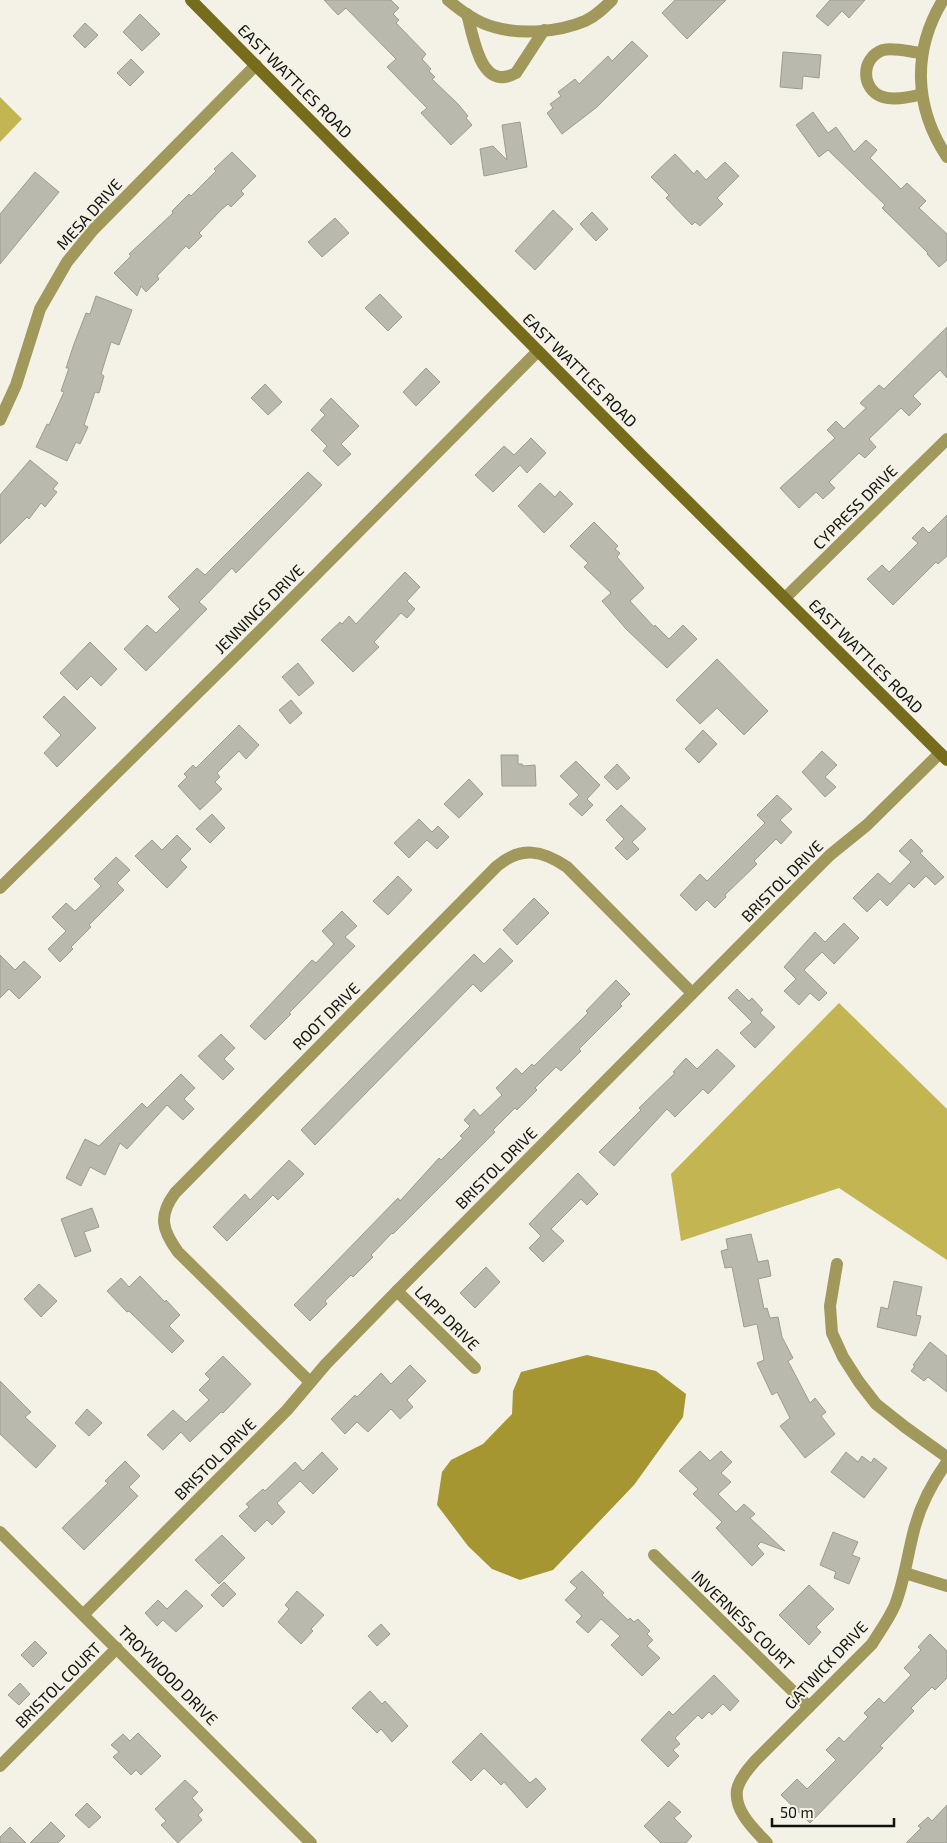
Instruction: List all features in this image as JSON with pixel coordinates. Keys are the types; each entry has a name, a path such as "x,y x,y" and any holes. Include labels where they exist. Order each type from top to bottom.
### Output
{"main road":[{"name":"EAST WATTLES ROAD","path":"191,0 538,351 945,758"}],"street":[{"path":"448,0 467,14 494,27 520,31 544,30 584,21 601,11 612,0"},
{"path":"943,0 928,31 922,53 922,94 932,130 947,157"},
{"path":"467,14 480,61 489,72 502,77 516,73 544,30"},
{"path":"922,53 894,49 881,51 869,61 866,70 866,78 874,92 884,98 922,94"},
{"name":"MESA DRIVE","path":"0,420 16,386 40,309 56,278 67,262 93,230 256,65"},
{"name":"JENNINGS DRIVE","path":"0,888 238,653 538,351"},
{"name":"CYPRESS DRIVE","path":"785,598 947,439"},
{"name":"BRISTOL DRIVE","path":"84,1614 287,1410 310,1382 397,1291 830,855 945,758"},
{"name":"ROOT DRIVE","path":"310,1382 178,1252 171,1242 164,1223 165,1210 175,1193 189,1178 497,866 512,856 525,852 539,853 556,859 567,867 692,994"},
{"path":"837,1264 830,1306 832,1333 843,1357 876,1404 947,1457"},
{"name":"LAPP DRIVE","path":"397,1291 475,1368"},
{"name":"GATWICK DRIVE","path":"767,1843 752,1827 739,1807 737,1790 756,1760 872,1644 895,1604 905,1573 913,1532 924,1502 936,1476 947,1462"},
{"name":"TROYWOOD DRIVE","path":"0,1532 311,1843"},
{"name":"INVERNESS COURT","path":"654,1556 809,1708"},
{"path":"905,1573 947,1586"},
{"name":"BRISTOL COURT","path":"0,1766 117,1648"}],"shaded area":[{"path":"0,97 22,119 0,142"},
{"path":"839,1003 947,1109 947,1260 839,1188 681,1241 671,1174"},
{"path":"587,1355 656,1371 686,1394 683,1417 634,1485 553,1570 520,1580 492,1569 468,1546 437,1505 442,1472 451,1460 483,1444 512,1414 513,1391 521,1372"}],"building":[{"path":"324,0 391,0 399,8 393,14 399,20 396,23 426,54 422,59 435,77 432,79 458,104 468,116 466,118 472,125 451,145 421,113 427,108 387,67 396,59 346,8 338,15"},
{"path":"675,0 726,0 687,39 662,13"},
{"path":"830,0 865,0 849,18 842,11 828,26 816,16"},
{"path":"140,14 160,34 142,51 123,32"},
{"path":"85,23 98,35 85,48 73,36"},
{"path":"632,41 648,56 597,107 562,134 547,113 553,108 550,104 561,96 558,92 575,79 579,84 608,56 612,61"},
{"path":"783,52 821,55 819,78 803,76 802,89 780,87"},
{"path":"131,59 144,72 130,86 117,73"},
{"path":"813,112 828,133 836,127 854,152 866,140 877,150 870,158 901,189 907,183 926,201 919,208 947,234 947,260 939,267 928,253 882,208 885,205 828,150 819,157 796,125"},
{"path":"520,122 527,167 484,176 480,149 493,146 507,160 502,125"},
{"path":"232,152 256,176 241,191 244,194 231,207 228,204 221,210 199,233 202,236 189,249 186,246 157,276 159,279 146,292 141,286 137,296 114,273 131,256 129,254 173,213 172,211 189,194 191,196 216,171 214,169"},
{"path":"675,154 694,174 697,170 706,180 725,162 739,176 717,198 723,204 700,226 695,222 692,225 666,198 669,195 651,177"},
{"path":"35,172 59,192 0,264 0,214"},
{"path":"553,210 573,229 535,270 515,251"},
{"path":"592,212 608,229 596,241 580,224"},
{"path":"335,218 349,233 322,257 308,242"},
{"path":"380,294 402,317 388,331 365,308"},
{"path":"96,296 132,310 119,345 111,342 101,374 104,376 99,393 95,392 84,425 88,427 80,444 76,442 67,461 36,447 47,424 49,425 64,392 61,391 69,368 66,368 74,344 86,313 90,314"},
{"path":"947,327 947,378 940,370 913,396 921,404 909,416 901,408 869,439 876,447 865,458 859,453 829,482 835,488 823,499 816,492 799,508 780,488 835,438 827,430 836,421 844,429 866,408 860,403 879,385 884,389"},
{"path":"426,368 440,382 416,406 403,392"},
{"path":"265,384 282,402 268,415 251,398"},
{"path":"331,398 359,426 341,444 351,454 338,466 323,451 327,446 311,430 325,415 320,410"},
{"path":"531,438 546,453 527,473 520,465 493,492 475,475 504,446 514,455"},
{"path":"30,460 58,483 53,489 57,492 45,507 41,503 29,519 27,517 0,544 0,495"},
{"path":"308,472 322,485 236,573 232,568 199,602 207,609 146,671 124,649 147,625 156,633 180,609 168,597 197,568 205,575"},
{"path":"540,483 555,497 560,491 573,504 544,533 518,506"},
{"path":"947,515 947,556 938,564 936,562 893,605 867,579 882,565 889,572 918,543 912,538 923,527 929,533"},
{"path":"594,522 618,546 615,549 620,553 617,557 644,588 630,601 654,627 655,625 669,639 683,625 697,639 667,668 626,629 602,601 611,593 584,567 588,563 570,546"},
{"path":"405,572 420,587 407,601 415,609 407,618 401,613 374,642 379,647 353,672 321,640 340,622 342,624 349,616 356,624"},
{"path":"90,642 117,669 101,686 91,676 77,690 60,673"},
{"path":"717,659 768,711 744,735 717,708 700,724 676,700"},
{"path":"298,663 314,683 299,696 282,677"},
{"path":"64,696 96,728 57,767 44,753 61,735 43,717"},
{"path":"291,700 302,713 290,724 279,710"},
{"path":"239,725 259,745 246,759 239,751 217,773 220,777 215,782 222,789 200,810 178,786 187,777 184,774 193,765 196,768"},
{"path":"703,730 717,744 699,763 685,749"},
{"path":"822,751 837,765 825,777 836,787 825,797 802,772"},
{"path":"501,755 518,755 518,764 523,766 535,765 536,786 502,786"},
{"path":"576,761 600,785 587,799 593,805 582,816 569,804 579,795 560,776"},
{"path":"617,764 630,778 617,790 604,777"},
{"path":"469,779 483,794 459,818 444,804"},
{"path":"777,795 792,809 780,820 792,832 781,844 776,839 754,861 757,864 725,895 726,897 715,908 707,900 696,911 680,895 700,874 707,881 765,823 757,815"},
{"path":"621,805 646,829 632,842 639,849 627,860 615,848 624,839 606,820"},
{"path":"212,814 225,828 210,843 196,829"},
{"path":"419,819 432,832 438,826 449,837 437,849 427,840 409,858 394,843"},
{"path":"177,835 191,849 180,860 187,867 167,888 135,856 152,840 162,850"},
{"path":"911,839 923,851 920,853 944,877 935,885 926,876 914,888 909,883 887,906 880,899 867,912 853,898 878,873 890,884 911,862 899,851"},
{"path":"116,857 130,870 117,883 124,890 89,925 91,927 71,947 73,949 60,962 48,949 66,931 52,917 66,903 75,911 101,886 94,879"},
{"path":"398,876 412,890 388,915 373,901"},
{"path":"534,898 549,913 517,945 503,930"},
{"path":"342,911 357,926 345,937 355,946 265,1040 250,1026 312,960 316,963 334,944 322,931"},
{"path":"844,923 859,938 834,964 822,952 804,970 827,993 819,1001 810,993 799,1005 784,991 796,979 784,967 815,932 825,942"},
{"path":"500,948 513,961 481,992 473,984 315,1145 301,1130 474,954 484,964"},
{"path":"0,955 15,970 24,961 41,977 19,999 9,989 0,998"},
{"path":"616,980 630,994 620,1004 622,1006 579,1049 581,1051 561,1071 556,1067 517,1110 515,1108 493,1130 495,1132 371,1255 373,1257 353,1277 351,1275 325,1301 327,1304 310,1321 294,1305 398,1198 400,1201 439,1158 441,1160 463,1138 460,1136 470,1126 464,1120 474,1109 480,1116 502,1095 496,1088 516,1068 522,1074 532,1064 534,1066 588,1013 586,1011"},
{"path":"737,989 749,1001 752,998 763,1010 760,1013 775,1027 755,1048 740,1033 752,1022 728,998"},
{"path":"221,1034 235,1048 224,1059 234,1069 223,1080 198,1056"},
{"path":"717,1049 735,1066 708,1094 703,1089 675,1117 667,1109 614,1166 599,1152 641,1110 639,1108 675,1073 673,1072 686,1058 697,1069"},
{"path":"181,1074 195,1088 184,1099 194,1109 183,1120 167,1105 127,1149 120,1143 105,1175 90,1167 81,1186 66,1178 85,1139 99,1146 142,1103 147,1108"},
{"path":"289,1160 304,1174 278,1200 273,1195 227,1241 213,1227 245,1194 250,1200"},
{"path":"578,1173 598,1194 587,1205 581,1199 551,1229 564,1241 543,1262 529,1248 541,1236 529,1224"},
{"path":"92,1208 99,1227 84,1232 91,1251 75,1257 61,1219"},
{"path":"751,1234 758,1262 768,1260 771,1276 758,1279 764,1309 767,1308 770,1318 778,1317 782,1337 793,1358 788,1361 810,1403 815,1398 826,1412 821,1416 835,1434 805,1458 780,1426 790,1418 777,1392 772,1395 757,1363 764,1360 757,1324 744,1327 732,1267 725,1268 721,1251 728,1249 726,1239"},
{"path":"486,1267 500,1282 475,1308 460,1293"},
{"path":"140,1276 180,1315 169,1326 184,1341 172,1353 107,1291 121,1278 129,1287"},
{"path":"894,1281 922,1287 916,1315 921,1316 916,1336 877,1327 881,1307 888,1309"},
{"path":"39,1284 57,1301 41,1317 24,1299"},
{"path":"930,1342 947,1356 947,1392 928,1377 924,1381 911,1371 915,1366 913,1365"},
{"path":"223,1356 251,1384 223,1413 221,1412 190,1442 181,1432 163,1450 147,1435 173,1410 186,1422 209,1400 199,1390 210,1379 205,1374"},
{"path":"410,1365 426,1381 407,1400 413,1407 400,1419 391,1409 368,1432 357,1422 345,1434 331,1419 381,1373 391,1384"},
{"path":"0,1381 31,1412 25,1417 56,1446 36,1468 0,1434"},
{"path":"87,1409 102,1423 89,1436 75,1423"},
{"path":"700,1451 710,1461 721,1451 732,1462 721,1473 731,1482 718,1494 736,1512 744,1504 755,1514 750,1518 785,1551 761,1542 757,1546 764,1554 752,1566 716,1528 722,1522 693,1494 698,1489 679,1471"},
{"path":"322,1452 338,1469 313,1494 300,1481 277,1503 285,1512 272,1525 267,1520 255,1532 239,1516 249,1507 246,1504 263,1489 265,1491 295,1462 303,1471"},
{"path":"846,1452 858,1462 862,1456 871,1463 874,1458 887,1468 864,1498 831,1472"},
{"path":"125,1461 140,1476 129,1487 138,1496 84,1550 62,1528 108,1483 105,1481"},
{"path":"833,1532 858,1542 852,1555 860,1558 849,1584 834,1578 836,1572 820,1565"},
{"path":"222,1535 245,1558 219,1584 195,1560"},
{"path":"582,1571 604,1593 602,1595 628,1620 630,1618 634,1622 638,1619 650,1631 647,1634 653,1640 647,1646 660,1658 642,1676 611,1645 620,1636 601,1619 588,1633 576,1622 582,1616 565,1600 577,1588 570,1582"},
{"path":"224,1582 236,1594 223,1607 211,1595"},
{"path":"809,1585 834,1609 816,1627 821,1632 809,1645 779,1615"},
{"path":"186,1590 203,1606 176,1632 163,1620 157,1626 145,1613 158,1600 167,1609"},
{"path":"297,1591 324,1615 301,1644 278,1622 289,1609 285,1605"},
{"path":"381,1624 390,1634 377,1646 368,1636"},
{"path":"930,1634 947,1651 947,1678 935,1690 932,1687 911,1708 914,1711 880,1746 883,1748 810,1823 781,1795 797,1779 807,1789 836,1760 826,1750 839,1737 844,1742 868,1717 864,1713 879,1698 884,1703 911,1675 904,1668 921,1650 918,1647"},
{"path":"35,1641 47,1653 33,1667 21,1655"},
{"path":"714,1675 739,1701 730,1711 723,1704 712,1715 709,1712 702,1719 698,1715 675,1738 680,1744 673,1750 679,1756 668,1767 641,1740 669,1711 673,1715"},
{"path":"20,1683 30,1694 19,1705 8,1695"},
{"path":"370,1691 382,1704 385,1701 408,1726 392,1742 381,1729 377,1733 352,1708"},
{"path":"138,1733 161,1756 141,1775 136,1770 131,1775 113,1757 119,1752 111,1745 123,1734 130,1741"},
{"path":"481,1733 530,1783 536,1778 546,1789 527,1808 504,1782 501,1785 484,1768 471,1781 452,1762"},
{"path":"185,1780 198,1792 192,1798 203,1810 198,1815 202,1820 178,1843 161,1825 166,1821 155,1809"},
{"path":"669,1801 681,1812 674,1818 692,1836 686,1843 661,1843 644,1826"},
{"path":"87,1803 101,1817 89,1828 75,1815"},
{"path":"947,1805 947,1843 906,1843 921,1828 918,1826 928,1817 932,1821"},
{"path":"51,1822 65,1836 58,1843 30,1843"},
{"path":"10,1827 26,1843 0,1843 0,1837"}]}
